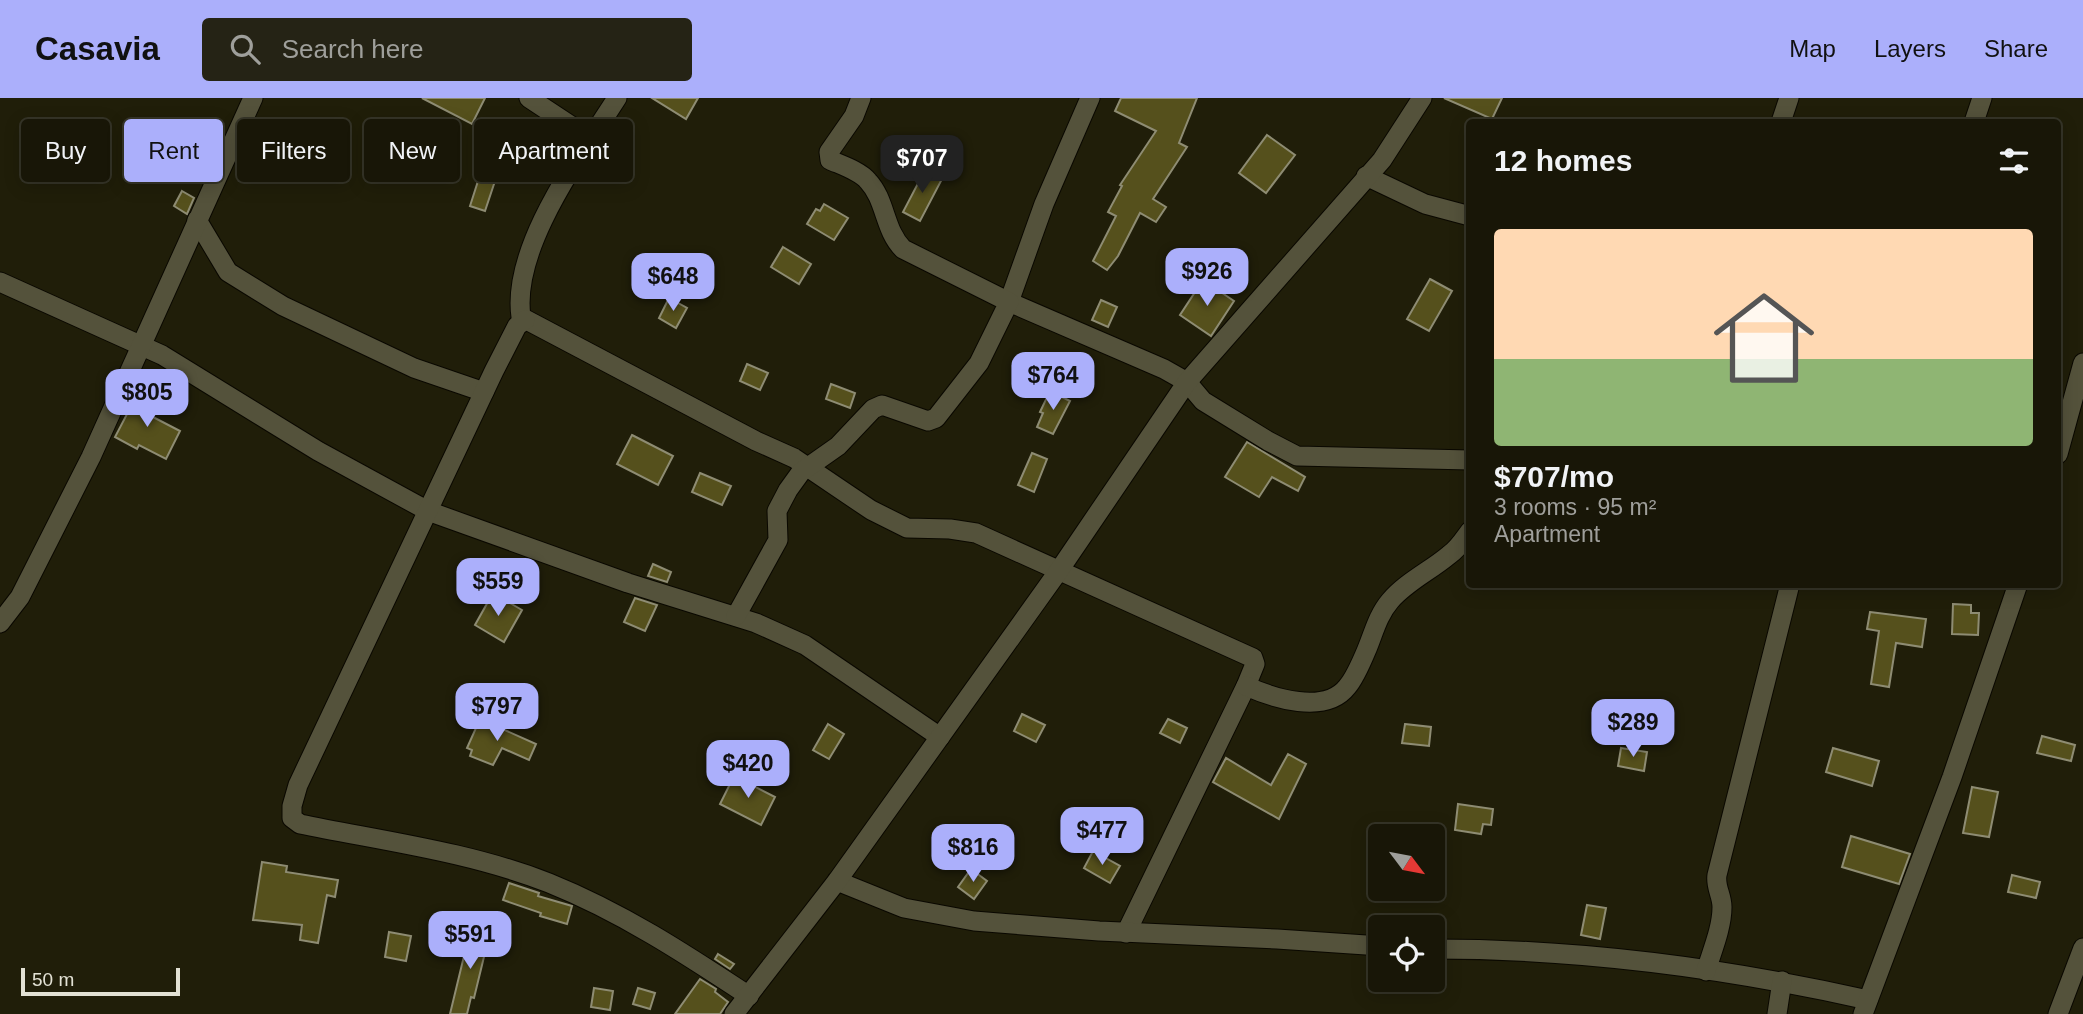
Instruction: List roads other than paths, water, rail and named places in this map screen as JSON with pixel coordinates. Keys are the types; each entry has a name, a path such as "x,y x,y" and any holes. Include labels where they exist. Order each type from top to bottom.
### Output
{"street":[{"path":"0,623 20,597 91,457 253,98"},
{"path":"529,98 561,119"},
{"path":"604,119 617,98"},
{"path":"861,98 854,116 829,152 830,160 867,178 875,190 893,239 903,249 1009,302 1118,348 1187,382 1203,401 1297,456 1466,460"},
{"path":"736,617 778,540 777,511 801,472 838,446 873,409 882,405 928,421 936,418 979,363 1009,302 1044,204 1090,98"},
{"path":"734,1014 837,881 1060,569 1187,382 1382,160 1422,98"},
{"path":"1782,119 1789,98"},
{"path":"1975,119 1982,98"},
{"path":"1366,176 1425,204 1466,215"},
{"path":"566,182 534,238 524,274 520,309 521,317 525,320 810,468 871,510 907,528 950,529 976,533 1253,658 1255,664 1246,686 1126,933"},
{"path":"197,220 228,272 283,306 414,368 484,392"},
{"path":"0,282 140,345 191,372 317,451 428,511 628,583 736,617 805,645 940,737"},
{"path":"525,320 517,326 484,392 298,785 292,806 292,818 300,824 450,855 547,882 607,908 642,927 749,996"},
{"path":"2061,443 2083,363"},
{"path":"1246,686 1266,695 1304,702 1315,702 1340,693 1347,688 1366,652 1379,616 1389,601 1452,553 1466,536"},
{"path":"1706,971 1722,917 1723,903 1716,884 1717,875 1789,588"},
{"path":"1445,949 1489,949 1642,961 1782,981 1866,1007 1952,777 2017,588"},
{"path":"837,881 904,908 974,921 1126,933 1368,945"},
{"path":"2064,1012 2083,948"},
{"path":"1777,1014 1782,981"}]}
